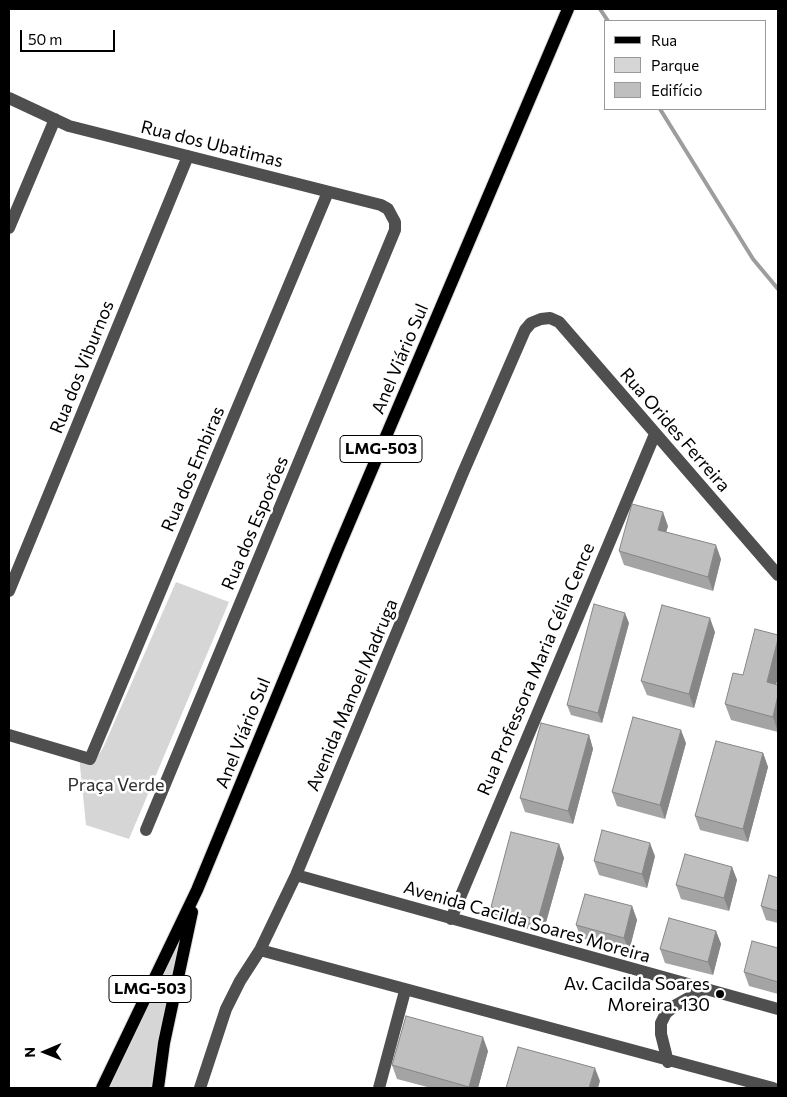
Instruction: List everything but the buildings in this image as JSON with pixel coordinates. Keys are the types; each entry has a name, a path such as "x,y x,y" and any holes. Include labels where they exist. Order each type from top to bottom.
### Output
{"main road":[{"name":"Anel Viário Sul","path":"102,1088 197,890 342,540 568,9"},
{"name":"Anel Viário Sul","path":"158,1088 164,1043 197,890"}],"street":[{"name":"Rua dos Ubatimas","path":"9,98 69,126 388,209 396,222 395,230"},
{"path":"9,228 55,119"},
{"name":"Rua dos Viburnos","path":"9,591 188,156"},
{"name":"Rua dos Embiras","path":"9,735 90,760 328,192"},
{"name":"Rua dos Esporões","path":"146,830 395,230"},
{"name":"Rua Orides Ferreira","path":"541,318 550,318 559,322 778,575"},
{"name":"Avenida Manoel Madruga","path":"200,1088 226,1009 240,981 260,950 296,875 462,475 522,339 532,323 541,318"},
{"name":"Rua Professora Maria Célia Cence","path":"451,919 655,434"},
{"name":"Avenida Cacilda Soares Moreira","path":"296,875 703,990 778,1009"},
{"path":"260,950 668,1062 773,1088"},
{"path":"668,1062 661,1034 661,1023 666,1013 676,1005 703,990"},
{"path":"378,1088 405,991"}],"green space":[{"name":"Praça Verde","path":"176,582 229,602 129,839 86,825 79,756 97,757 103,748"},
{"path":"197,890 158,1088 102,1088"}],"waterway":[{"path":"600,9 607,20"},
{"path":"661,110 753,259 778,289"}],"place":[{"name":"Av. Cacilda Soares Moreira. 130","path":"720,994"}]}
